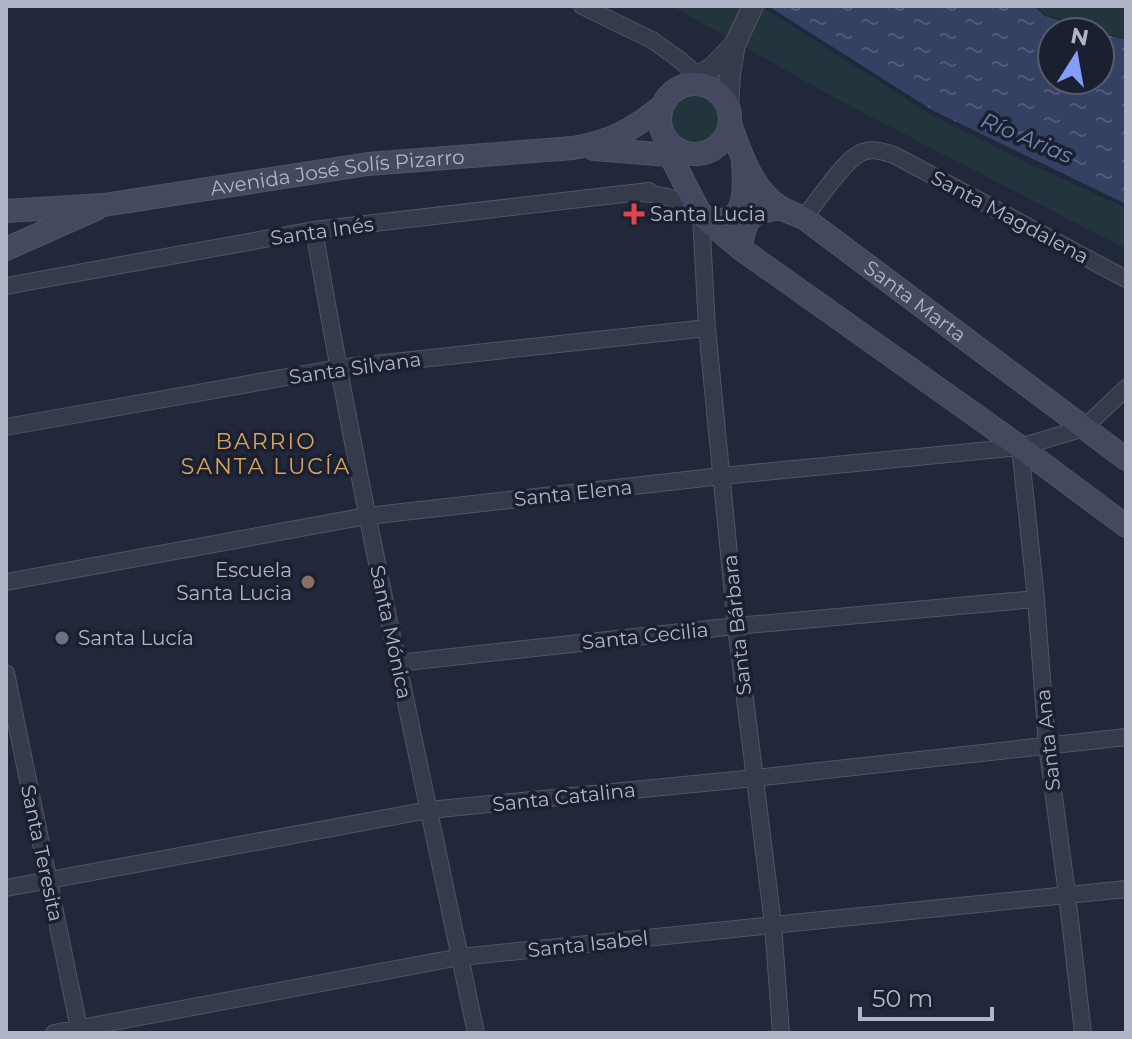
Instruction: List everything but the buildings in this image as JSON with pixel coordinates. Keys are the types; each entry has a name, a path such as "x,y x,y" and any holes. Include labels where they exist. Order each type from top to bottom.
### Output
{"main road":[{"path":"675,154 701,153 714,148 725,137 729,115 720,95 696,84 669,95 662,106 660,123 701,215 741,249 1126,526"},
{"name":"Avenida José Solís Pizarro","path":"6,211 104,205 368,164 573,148 602,143 625,133 662,106"},
{"name":"Santa Marta","path":"729,115 743,159 763,194 781,208 804,218 1126,459"},
{"name":"Avenida José Solís Pizarro","path":"573,148 675,154"},
{"path":"701,215 720,220 735,215 742,204 745,188 743,159"},
{"name":"Avenida José Solís Pizarro","path":"6,249 104,205"},
{"path":"741,249 743,227 751,217 781,208"}],"street":[{"path":"582,6 652,40 680,60 696,84 735,44"},
{"path":"729,115 730,74 735,44 748,15"},
{"name":"Santa Magdalena","path":"804,218 848,162 862,152 878,151 894,155 1126,279"},
{"name":"Santa Inés","path":"641,193 675,181 675,154"},
{"name":"Santa Inés","path":"6,286 314,230 641,193 663,194 678,199 701,215"},
{"name":"Santa Bárbara","path":"701,215 707,328 736,626 773,924 781,1033"},
{"name":"Santa Mónica","path":"314,230 367,516 476,1033"},
{"name":"Santa Silvana","path":"6,427 338,368 707,328"},
{"name":"Santa Elena","path":"6,582 367,516 722,476 1020,447 1084,428 1126,388"},
{"name":"Santa Ana","path":"1020,447 1047,745 1083,1033"},
{"name":"Santa Cecilia","path":"397,663 736,626 1036,599"},
{"name":"Santa Teresita","path":"6,673 12,734 48,880 79,1031"},
{"name":"Santa Catalina","path":"6,888 429,810 1126,737"},
{"name":"Santa Isabel","path":"54,1033 79,1031 460,957 1126,889"}],"shaded area":[{"path":"672,6 760,6 930,114 1126,208 1126,249 835,98"},
{"path":"1036,6 1126,6 1126,39 1116,36 1116,16 1047,15"},
{"path":"696,92 714,99 721,117 714,135 696,142 678,135 671,117 678,99"}],"water":[{"name":"Río Arias","path":"768,6 1033,6 1045,16 1036,16 1036,96 1116,96 1116,37 1126,40 1126,204 932,110"}],"place":[{"name":"Santa Lucia","path":"634,214"},
{"name":"Escuela Santa Lucia","path":"308,582"},
{"name":"Santa Lucía","path":"62,638"}],"district":[{"name":"BARRIO SANTA LUCÍA","path":"266,454"}]}
